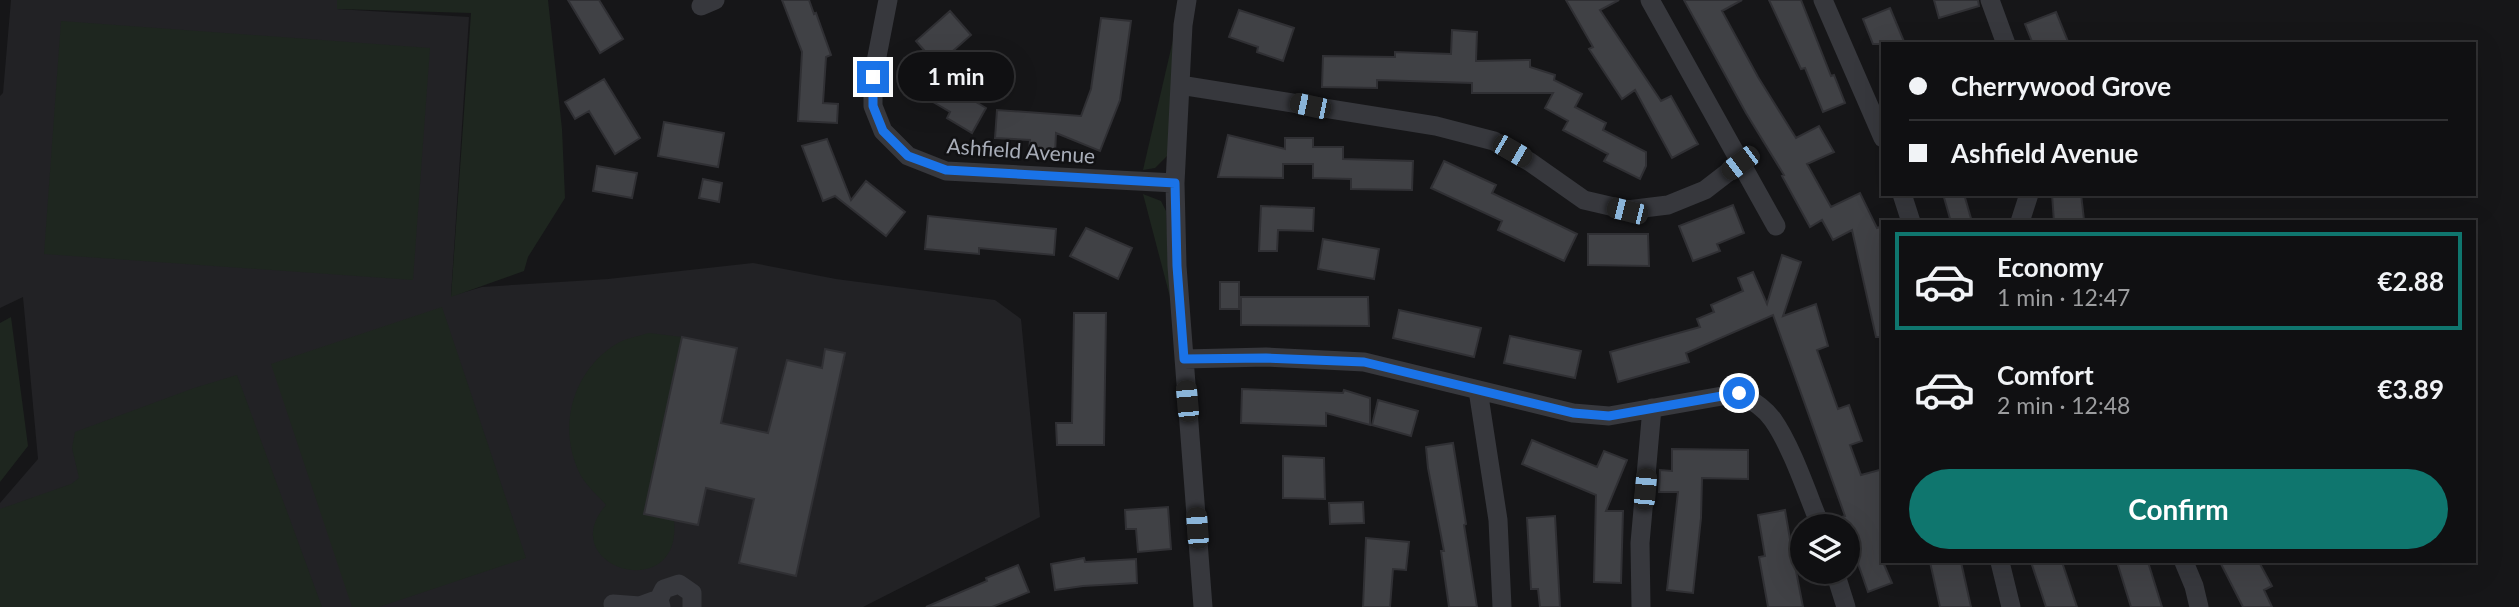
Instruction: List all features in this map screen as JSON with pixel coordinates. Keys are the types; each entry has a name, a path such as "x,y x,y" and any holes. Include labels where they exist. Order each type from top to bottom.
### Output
{"street":[{"name":"Ashfield Avenue","path":"888,0 873,77 873,106 883,131 908,156 946,170 1175,183"},
{"path":"1187,0 1183,26 1175,183 1177,266 1203,607"},
{"path":"1650,0 1776,226"},
{"path":"1823,0 1881,133"},
{"path":"1990,0 2005,42"},
{"path":"1180,85 1436,126 1494,141 1530,162 1584,200 1627,211 1668,205 1705,190 1740,163"},
{"path":"1903,196 1910,220"},
{"path":"2021,220 2028,196"},
{"path":"1184,359 1266,358 1364,362 1573,413 1609,416 1739,393 1756,402 1773,420 1815,514"},
{"path":"1478,390 1499,520 1502,607"},
{"path":"1641,607 1640,543 1652,408"},
{"path":"2000,563 2011,607"},
{"path":"2184,563 2199,607"},
{"path":"613,604 640,606 660,603 668,586 679,584 692,593 692,607"},
{"path":"1839,584 1846,607"}],"shaded area":[{"path":"11,0 337,0 337,9 469,17 451,296 482,287 608,279 753,263 836,279 995,300 1021,319 1040,517 863,607 0,607 0,503 38,459 23,297 0,308 0,96 3,93"},
{"path":"337,0 548,0 562,129 565,198 528,257 524,271 451,297 471,13 337,9"},
{"path":"61,21 430,48 413,280 44,254"},
{"path":"1173,40 1169,154 1155,168 1143,170"},
{"path":"1143,194 1161,201 1166,211 1170,297"},
{"path":"442,307 526,558 379,607 352,607 271,364"},
{"path":"11,317 28,446 0,482 0,323"},
{"path":"649,333 682,337 644,513 674,520 671,547 660,563 642,570 623,568 606,560 595,546 594,527 606,505 581,476 570,439 570,420 579,385 589,369 618,343"},
{"path":"237,375 322,607 0,607 0,509 71,484 79,478 72,448 75,432"}],"building":[{"path":"568,0 599,0 623,39 600,53"},
{"path":"782,0 809,0 814,14 816,13 831,55 826,57 823,103 838,104 837,123 798,121 802,52"},
{"path":"1566,0 1619,0 1600,10 1661,101 1671,96 1698,144 1672,158 1635,90 1622,99 1589,49 1593,47"},
{"path":"1684,0 1742,0 1722,11 1758,77 1796,138 1819,126 1834,152 1807,164 1831,207 1860,193 1877,228 1881,227 1881,337 1876,337 1852,230 1833,240 1822,220 1810,227 1782,176 1784,175 1746,113"},
{"path":"1769,0 1801,0 1831,76 1834,75 1845,103 1823,112 1805,68 1801,69"},
{"path":"1934,0 1978,0 1979,6 1939,18"},
{"path":"1890,8 1904,42 1873,44 1863,19"},
{"path":"1239,10 1294,28 1283,61 1257,52 1258,47 1229,37"},
{"path":"950,11 971,35 937,65 916,41"},
{"path":"2056,12 2068,42 2032,42 2025,24"},
{"path":"1101,18 1131,21 1120,100 1100,151 1056,133 1055,154 1029,153 1030,140 995,138 997,110 1081,116 1091,89"},
{"path":"1452,30 1477,32 1476,61 1530,60 1530,67 1555,75 1554,80 1582,94 1575,107 1606,123 1603,130 1646,152 1646,166 1640,179 1604,161 1608,154 1563,130 1568,121 1545,108 1553,93 1472,93 1472,83 1377,80 1377,88 1322,87 1323,56 1395,57 1395,52 1451,54"},
{"path":"949,65 975,80 966,96 986,108 972,133 947,118 950,112 928,99"},
{"path":"604,79 640,138 615,154 589,111 575,119 565,102"},
{"path":"664,122 724,133 718,167 658,156"},
{"path":"1228,135 1285,149 1285,138 1313,138 1313,147 1343,147 1343,159 1413,161 1412,190 1351,189 1351,179 1313,178 1313,164 1283,164 1283,178 1218,177"},
{"path":"827,139 851,200 866,181 905,212 886,236 835,196 823,201 802,146"},
{"path":"1444,161 1496,185 1492,193 1577,234 1564,261 1498,230 1502,221 1431,188"},
{"path":"597,166 637,173 632,198 593,191"},
{"path":"703,179 722,183 719,202 699,198"},
{"path":"1944,196 1965,196 1971,220 1950,220"},
{"path":"2052,196 2081,196 2084,220 2054,220"},
{"path":"1733,205 1744,233 1717,244 1720,251 1693,261 1679,226"},
{"path":"1261,206 1314,208 1313,231 1278,230 1277,251 1259,251"},
{"path":"928,216 1056,229 1054,255 979,248 979,254 925,249"},
{"path":"1086,228 1132,248 1118,279 1070,256"},
{"path":"1588,234 1648,234 1649,266 1588,265"},
{"path":"1323,239 1379,249 1374,279 1318,269"},
{"path":"1782,255 1801,262 1783,316 1816,304 1828,346 1817,350 1838,409 1849,405 1862,441 1850,445 1861,475 1881,470 1881,563 1883,563 1892,583 1868,592 1860,569 1860,514 1844,514 1773,315 1686,353 1689,362 1618,382 1610,352 1700,327 1697,319 1714,312 1711,305 1743,291 1738,278 1753,272 1767,304"},
{"path":"1220,282 1239,282 1239,309 1220,309"},
{"path":"1241,297 1368,297 1369,326 1241,325"},
{"path":"1399,310 1481,328 1474,357 1393,338"},
{"path":"1074,313 1106,313 1104,445 1057,445 1056,423 1072,423"},
{"path":"1510,336 1581,351 1575,378 1504,363"},
{"path":"682,337 737,348 721,423 768,433 787,360 822,368 825,349 845,353 796,576 739,563 754,499 706,488 698,525 644,514"},
{"path":"1242,389 1343,393 1344,390 1370,398 1370,425 1326,413 1326,426 1241,423"},
{"path":"1378,400 1418,411 1411,436 1372,425"},
{"path":"1532,440 1597,467 1604,451 1627,460 1606,511 1623,511 1621,583 1594,582 1596,495 1522,464"},
{"path":"1453,443 1477,607 1449,607 1441,551 1444,551 1428,468 1426,447"},
{"path":"1672,449 1748,450 1748,479 1702,478 1701,518 1693,593 1667,590 1678,492 1659,492 1660,470 1672,471"},
{"path":"1283,456 1324,458 1325,499 1283,498"},
{"path":"1363,502 1364,523 1330,524 1329,503"},
{"path":"1168,507 1171,549 1138,552 1136,529 1126,529 1125,510"},
{"path":"1785,510 1790,537 1790,584 1799,584 1803,607 1768,607 1759,557 1765,556 1758,515"},
{"path":"1555,516 1560,607 1540,607 1538,589 1531,589 1527,518"},
{"path":"1366,538 1409,542 1406,570 1393,569 1390,607 1363,607"},
{"path":"1084,558 1085,562 1136,559 1137,583 1055,590 1051,564"},
{"path":"1930,563 1961,563 1971,607 1940,607"},
{"path":"2031,563 2062,563 2077,607 2046,607"},
{"path":"2117,563 2148,563 2162,607 2131,607"},
{"path":"2221,563 2260,563 2272,586 2264,590 2272,607 2243,607"},
{"path":"1018,565 1029,592 992,607 926,607 987,581 986,578"}],"route":[{"path":"873,77 873,106 883,131 908,156 946,170 1175,183 1177,266 1184,359 1266,358 1364,362 1573,413 1609,416 1739,393"}]}
